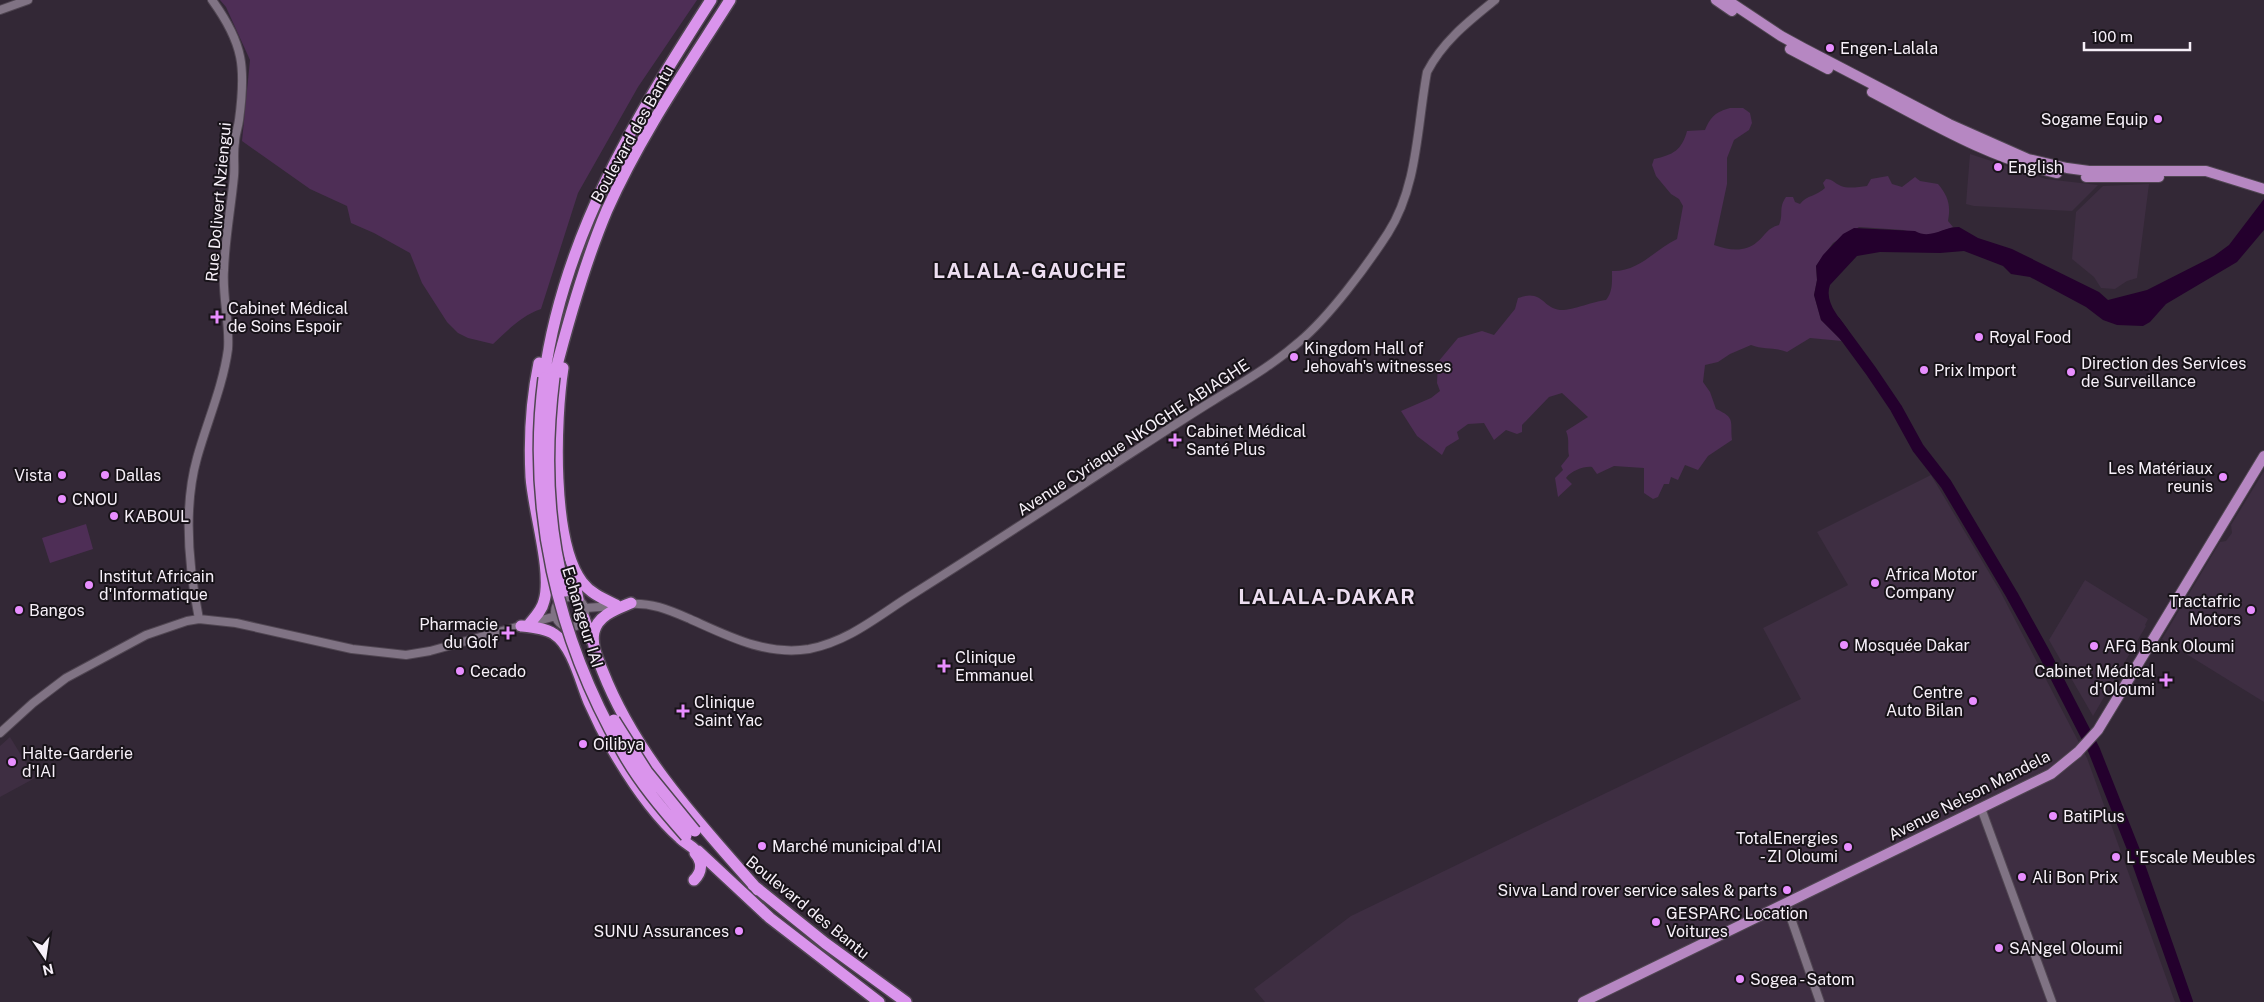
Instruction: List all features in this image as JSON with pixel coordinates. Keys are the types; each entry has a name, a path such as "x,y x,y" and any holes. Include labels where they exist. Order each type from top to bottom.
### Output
{"highway":[{"name":"Boulevard des Bantu","path":"549,378 559,305 588,216 658,83 711,0"},
{"name":"Boulevard des Bantu","path":"549,378 607,211 655,120 730,0"},
{"path":"559,305 545,338 531,418 531,479 545,569 572,659 596,719 613,750 646,799 688,836"},
{"path":"574,306 560,387 557,447 560,498 571,562 593,645 615,700 644,750 704,829 758,890"},
{"name":"Echangeur IAI","path":"549,378 539,433 540,498 552,572 571,640 590,690 622,752 654,798 688,836"},
{"path":"571,562 586,587 612,606"},
{"path":"545,569 545,599 540,612 526,624 554,634 560,639 572,659"},
{"path":"593,645 594,633 601,620 616,609 632,603"},
{"name":"Boulevard des Bantu","path":"688,836 699,855 770,918 879,1002"},
{"name":"Boulevard des Bantu","path":"688,836 825,943 906,1002"},
{"path":"694,880 699,873 699,855"}],"main road":[{"path":"1716,0 1778,42 1806,58 1957,136 2015,162 2036,169 2081,177 2220,176"},
{"path":"1727,0 1781,36 1803,48 1948,124 2028,159 2089,171 2206,171 2264,189"},
{"name":"Avenue Nelson Mandela","path":"1583,1002 2051,774 2078,752 2098,730 2264,456"}],"street":[{"path":"0,10 28,0"},
{"name":"Rue Dolivert Nziengui","path":"199,620 194,586 191,500 196,460 228,350 224,272 234,174 235,142 239,123 243,80 243,62 239,49 222,14 212,0"},
{"name":"Avenue Cyriaque NKOGHE ABIAGHE","path":"582,608 632,603 659,606 761,648 808,649 840,640 865,627 892,607 1268,366 1302,340 1318,324 1388,234 1398,216 1406,195 1427,72 1433,60 1451,38 1495,0"},
{"path":"0,733 33,703 66,678 146,635 170,626 199,620 264,628 368,652 406,655 430,651 558,616 575,626 582,608 570,597 564,598 558,616"},
{"path":"1981,808 2052,1002"},
{"path":"1786,904 1820,1002"}],"shaded area":[{"path":"220,0 697,0 638,87 578,193 541,309 521,319 493,344 468,338 458,333 447,322 422,283 410,253 374,233 351,223 347,206 310,189 242,141 250,60 226,7"},
{"path":"1730,108 1743,108 1750,113 1752,123 1749,130 1734,140 1727,158 1727,184 1714,245 1736,250 1747,248 1769,230 1779,225 1782,204 1786,197 1793,197 1795,202 1800,204 1825,188 1823,183 1826,179 1850,188 1867,186 1871,179 1888,176 1892,184 1902,187 1915,177 1920,181 1938,184 1948,201 1948,221 1953,227 1931,235 1922,235 1903,230 1859,227 1833,243 1816,266 1817,280 1814,295 1821,320 1842,341 1810,338 1787,352 1751,345 1730,354 1718,362 1705,365 1703,382 1710,392 1716,409 1727,415 1731,421 1732,440 1708,456 1698,470 1685,465 1678,480 1671,477 1669,484 1664,484 1658,497 1653,499 1644,493 1644,468 1614,466 1597,474 1592,467 1585,467 1574,471 1566,478 1572,484 1558,497 1555,478 1563,470 1561,466 1569,456 1566,431 1588,417 1562,393 1549,397 1522,425 1522,432 1517,434 1506,430 1494,440 1484,423 1468,424 1457,432 1459,439 1446,447 1442,455 1417,436 1401,411 1431,398 1440,391 1437,383 1438,362 1458,338 1482,331 1494,335 1515,309 1518,298 1526,296 1538,297 1554,309 1560,310 1606,300 1611,290 1612,271 1630,268 1646,260 1677,239 1683,206 1679,199 1671,194 1656,176 1652,165 1654,159 1676,151 1687,131 1705,130 1714,115"},
{"path":"1970,154 2046,179 2098,185 2072,211 1974,206 1966,204"},
{"path":"2149,184 2137,278 2127,281 2115,289 2101,288 2094,277 2072,259 2076,212 2103,186"},
{"path":"2264,199 2264,230 2237,262 2166,304 2150,322 2143,326 2117,325 2103,320 2086,307 2030,277 2011,274 2003,266 1964,251 1940,253 1880,252 1857,256 1830,285 1829,297 1833,309 1848,330 1842,341 1821,320 1814,295 1817,280 1816,266 1823,255 1843,234 1854,228 1915,231 1931,234 1959,227 1978,238 2012,249 2099,292 2108,300 2147,290 2214,256 2229,245"},
{"path":"2264,471 2264,702 2162,639 2220,542 2226,541 2232,533 2231,525"},
{"path":"1931,475 2000,591 2087,758 2175,1002 1265,1002 1254,989 1351,916 1801,699 1763,628 1848,585 1817,532"},
{"path":"86,524 93,549 50,563 42,538"},
{"name":"AFG Bank Oloumi","path":"2085,580 2148,619 2146,626 2093,716 2049,640"},
{"name":"Halte-Garderie d'IAI","path":"10,737 35,778 0,797 0,746"}],"waterway":[{"path":"1835,322 1896,408 1918,448 1946,484 2044,653 2094,750 2134,851 2187,1002"}],"place":[{"name":"Engen-Lalala","path":"1830,48"},
{"name":"Sogame Equip","path":"2158,119"},
{"name":"English","path":"1998,167"},
{"name":"Cabinet Médical de Soins Espoir","path":"217,317"},
{"name":"Royal Food","path":"1979,337"},
{"name":"Kingdom Hall of Jehovah's witnesses","path":"1294,357"},
{"name":"Prix Import","path":"1924,370"},
{"name":"Direction des Services de Surveillance","path":"2071,372"},
{"name":"Cabinet Médical Santé Plus","path":"1175,440"},
{"name":"Vista","path":"62,475"},
{"name":"Dallas","path":"105,475"},
{"name":"Les Matériaux reunis","path":"2223,477"},
{"name":"CNOU","path":"62,499"},
{"name":"KABOUL","path":"114,516"},
{"name":"Africa Motor Company","path":"1875,583"},
{"name":"Institut Africain d'Informatique","path":"89,585"},
{"name":"Bangos","path":"19,610"},
{"name":"Tractafric Motors","path":"2251,610"},
{"name":"Pharmacie du Golf","path":"508,633"},
{"name":"Mosquée Dakar","path":"1844,645"},
{"name":"AFG Bank Oloumi","path":"2094,646"},
{"name":"Clinique Emmanuel","path":"944,666"},
{"name":"Cecado","path":"460,671"},
{"name":"Cabinet Médical d'Oloumi","path":"2166,680"},
{"name":"Centre Auto Bilan","path":"1973,701"},
{"name":"Clinique Saint Yac","path":"683,711"},
{"name":"Oilibya","path":"583,744"},
{"name":"Halte-Garderie d'IAI","path":"12,762"},
{"name":"BatiPlus","path":"2053,816"},
{"name":"Marché municipal d'IAI","path":"762,846"},
{"name":"TotalEnergies - ZI Oloumi","path":"1848,847"},
{"name":"L'Escale Meubles","path":"2116,857"},
{"name":"Ali Bon Prix","path":"2022,877"},
{"name":"Sivva Land rover service sales & parts","path":"1787,890"},
{"name":"GESPARC Location Voitures","path":"1656,922"},
{"name":"SUNU Assurances","path":"739,931"},
{"name":"SANgel Oloumi","path":"1999,948"},
{"name":"Sogea - Satom","path":"1740,979"}],"district":[{"name":"LALALA-GAUCHE","path":"1030,271"},
{"name":"LALALA-DAKAR","path":"1327,597"}]}
